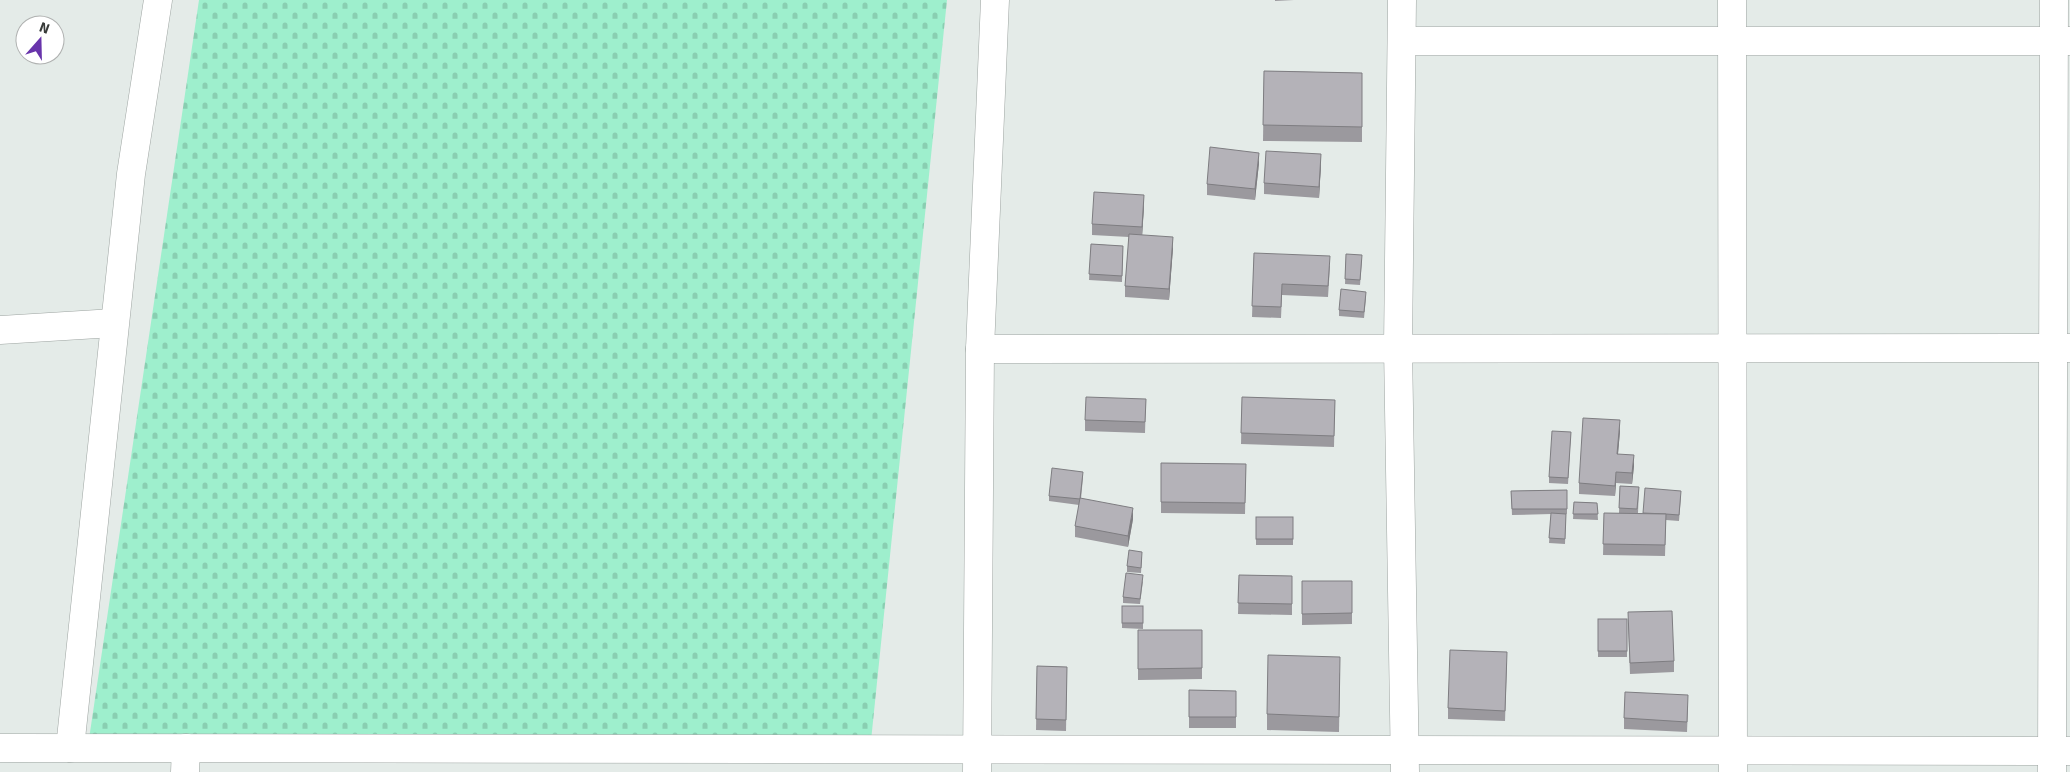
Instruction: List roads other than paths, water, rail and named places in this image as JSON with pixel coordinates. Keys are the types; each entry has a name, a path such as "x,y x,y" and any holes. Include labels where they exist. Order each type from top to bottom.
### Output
{"street":[{"path":"70,748 131,174 158,0"},
{"path":"977,761 980,350 996,0"},
{"path":"1402,0 1398,347 1405,761"},
{"path":"1732,0 1733,761"},
{"path":"0,748 70,748 186,760 1733,761 2058,758 2062,41 2054,0"},
{"path":"1402,41 2062,41"},
{"path":"0,330 114,323"},
{"path":"980,350 1398,347 2061,348"}]}
